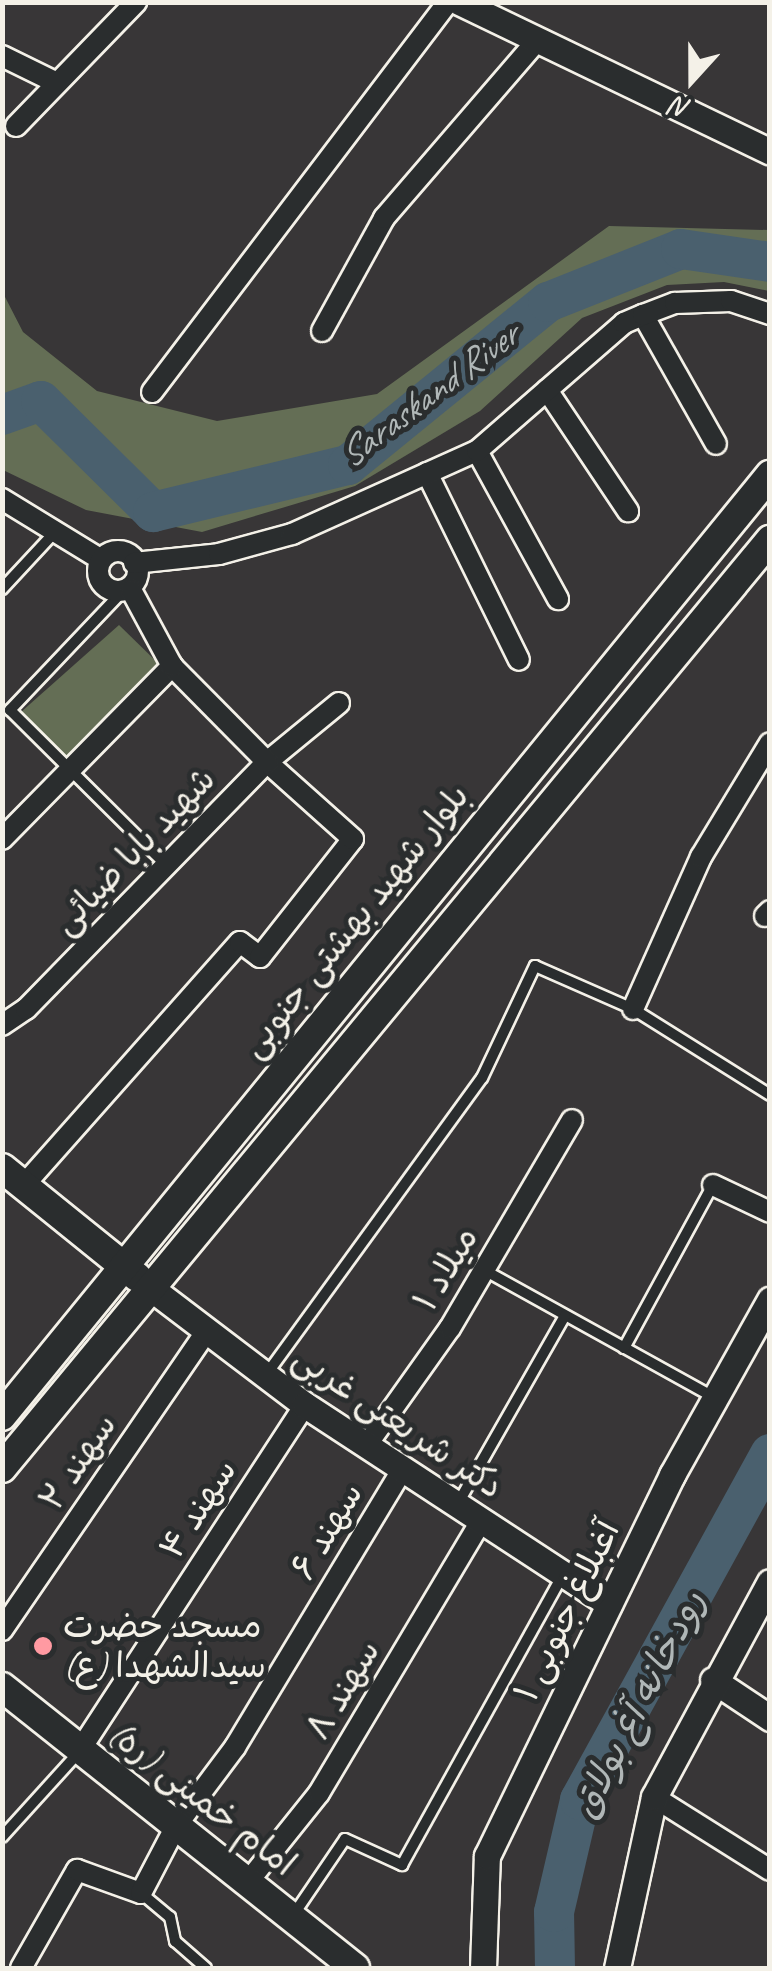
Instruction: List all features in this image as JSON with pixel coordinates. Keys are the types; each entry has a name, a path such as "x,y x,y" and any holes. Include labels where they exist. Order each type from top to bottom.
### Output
{"main road":[{"name":"بلوار شهید بهشتی جنوبی","path":"2,1416 770,476"},
{"path":"2,1468 770,540"},
{"path":"8,1174 152,1289"},
{"name":"امام خمینی (ره)","path":"2,1687 355,1968"}],"street":[{"path":"16,126 136,2"},
{"path":"152,392 448,2"},
{"path":"459,2 535,43 770,152"},
{"path":"322,330 384,218 535,43"},
{"path":"2,56 56,82"},
{"path":"8,1174 240,942 260,956 353,839 268,762 172,666 126,591 102,578 100,559 105,552 117,551 134,562 219,554 292,534 477,451 624,323 675,303 731,301 770,314"},
{"path":"644,315 716,444"},
{"path":"547,390 628,511"},
{"path":"477,451 558,599"},
{"path":"428,473 519,660"},
{"path":"2,499 100,559"},
{"path":"126,591 138,579 134,562"},
{"path":"2,839 172,666"},
{"name":"شهيد بابا ضيائی","path":"2,1025 26,1009 268,762 339,703"},
{"path":"633,1009 701,857 770,743"},
{"name":"میلاد ۱","path":"366,1446 450,1328 572,1120"},
{"path":"714,1185 770,1212"},
{"name":"دکتر شریعتی غربی","path":"152,1289 306,1405 610,1604"},
{"name":"آغبلاغ جنوبی ۱","path":"483,1968 487,1856 610,1604 715,1398 770,1300"},
{"name":"سهند ۲","path":"2,1630 207,1331"},
{"name":"سهند ۴","path":"80,1750 306,1405"},
{"name":"سهند ۶","path":"140,1892 176,1826 235,1747 402,1470"},
{"name":"سهند ۸","path":"248,1883 319,1793 481,1521"},
{"path":"618,1968 654,1797 713,1680 770,1582"},
{"path":"713,1680 770,1718"},
{"path":"654,1797 770,1870"},
{"path":"21,1968 77,1870 140,1892"}],"lane":[{"path":"2,589 55,532"},
{"path":"126,591 10,710 166,865"},
{"path":"266,1375 482,1078 535,966 633,1009 770,1095"},
{"path":"624,1348 714,1185"},
{"path":"484,1270 715,1398"},
{"path":"457,1505 566,1316"},
{"path":"292,1918 344,1839 402,1865 563,1574"},
{"path":"2,1837 80,1750"},
{"path":"140,1892 170,1917 175,1941 206,1968"}],"green space":[{"path":"609,226 769,230 769,291 724,282 667,285 582,318 480,411 355,486 202,532 86,510 3,470 3,293 23,332 97,391 217,421 377,394"},
{"path":"119,625 162,667 66,761 21,712"}],"waterway":[{"name":"Saraskand River","path":"2,415 41,401 153,512 348,465 548,302 681,249 770,262"},
{"name":"رودخانه آغ بولاق","path":"555,1968 554,1912 580,1800 770,1454"}],"place":[{"name":"مسجد حضرت سیدالشهدا (ع)","path":"43,1646"}]}
